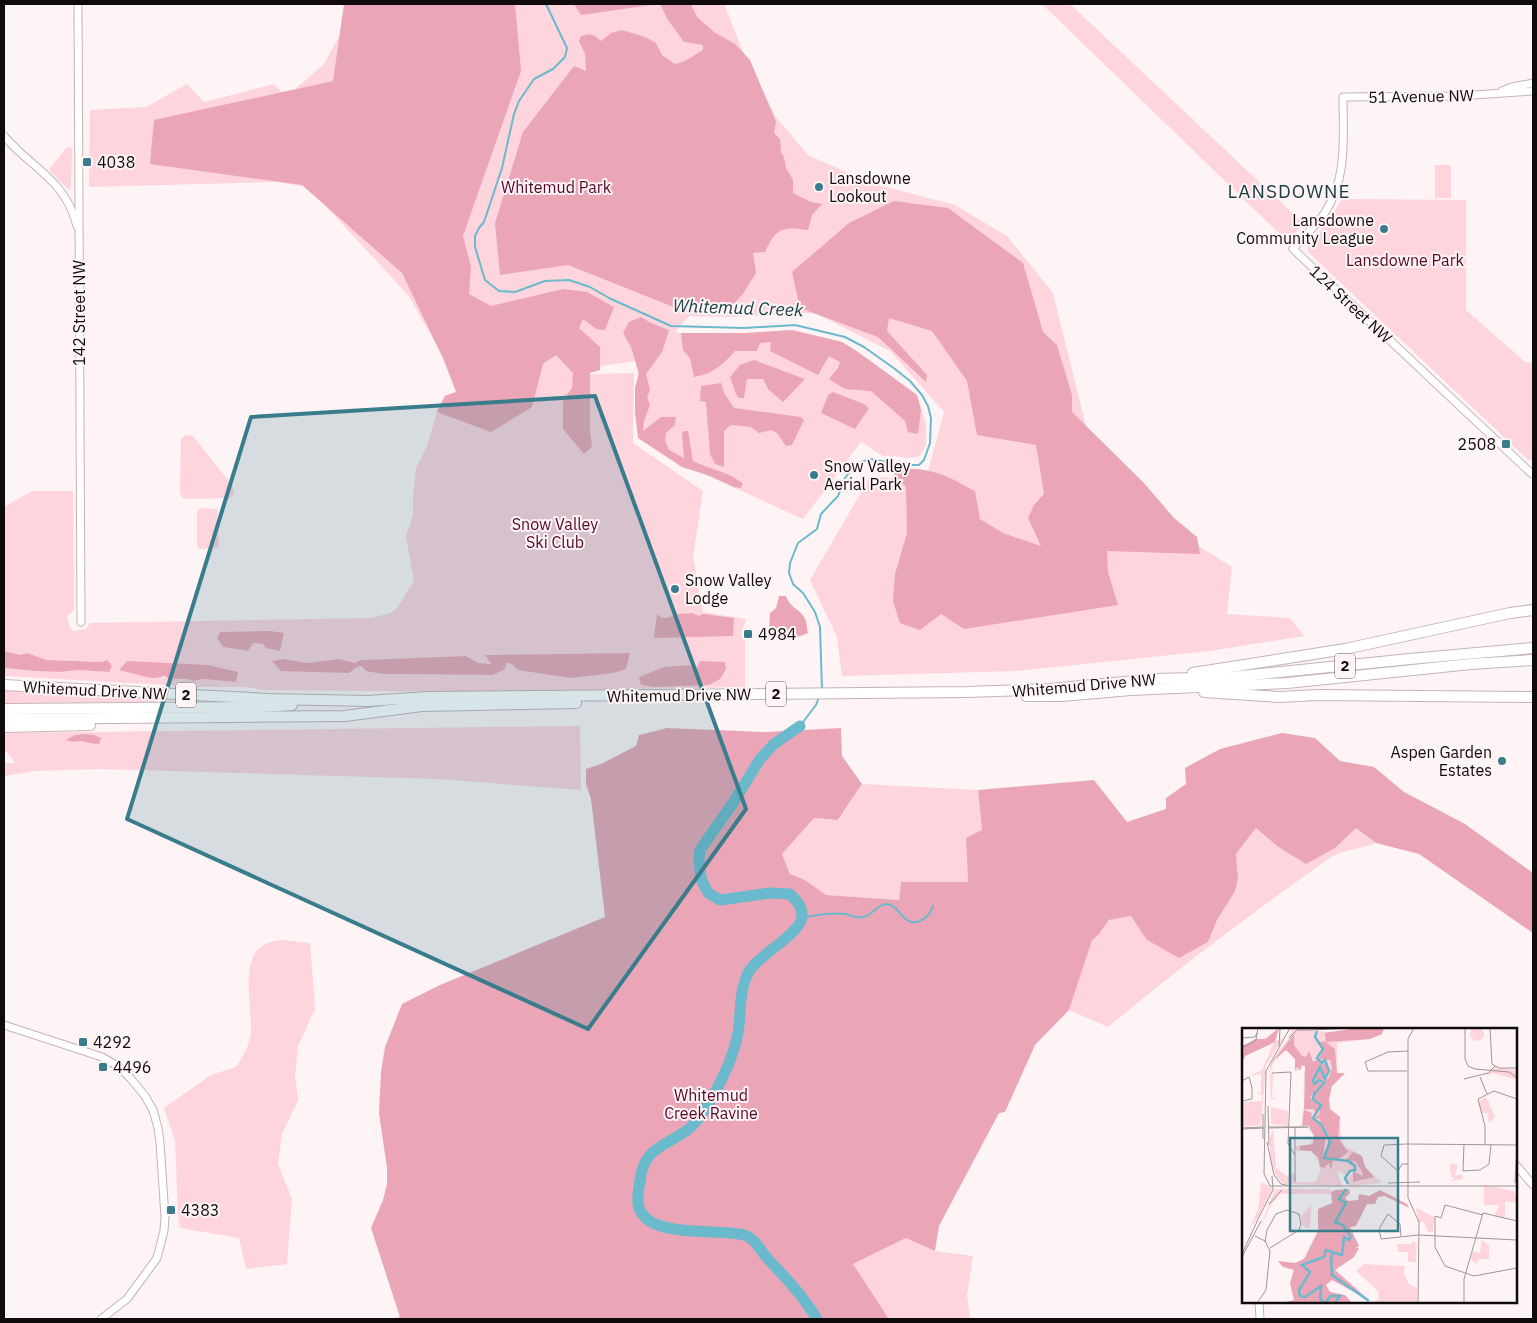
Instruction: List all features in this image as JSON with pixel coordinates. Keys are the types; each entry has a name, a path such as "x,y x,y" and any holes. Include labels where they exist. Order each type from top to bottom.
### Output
{"highway":[{"path":"1156,679 1345,649 1510,613 1533,610"},
{"name":"Whitemud Drive NW","path":"887,696 1008,691 1156,679 1231,677 1533,648"},
{"name":"Whitemud Drive NW","path":"4,685 214,696 368,701 428,697 1062,696 1149,689 1301,682 1471,664 1533,660"},
{"path":"1149,689 1280,697 1533,697"},
{"name":"Whitemud Drive NW","path":"4,719 345,716 442,705 665,698"},
{"path":"4,709 262,707 368,701"},
{"path":"4,727 114,724 184,717"}],"street":[{"name":"142 Street NW","path":"78,4 81,622"},
{"name":"51 Avenue NW","path":"1499,92 1512,87 1533,84"},
{"name":"51 Avenue NW","path":"1343,97 1458,96 1499,92 1511,94 1533,91"},
{"name":"124 Street NW","path":"1343,97 1343,160 1338,187 1324,214 1293,249 1533,474"},
{"path":"4,136 42,171 65,196 74,215 79,238"},
{"path":"4,1025 102,1057 119,1067 131,1079 145,1096 153,1110 160,1143 165,1217 164,1231 157,1258 152,1265 127,1299 101,1319"},
{"path":"1517,1166 1533,1185"},
{"path":"1259,1303 1260,1319"}],"highlighted area":[{"path":"595,396 746,809 588,1029 127,819 251,417"}],"green space":[{"path":"344,4 515,4 521,71 463,236 471,267 469,294 491,306 563,289 587,292 614,307 605,330 596,329 583,319 579,328 600,347 600,370 590,373 590,431 592,447 584,454 563,429 563,400 572,388 573,373 556,355 543,364 532,407 491,432 437,412 445,396 456,392 443,358 402,273 302,185 150,164 154,120 333,81"},
{"name":"Whitemud Park","path":"345,4 724,4 744,54 776,117 808,155 870,183 955,205 1007,236 1053,293 1086,426 1173,530 1232,567 1227,614 1290,618 1304,636 1210,651 1016,671 842,676 837,637 810,580 870,477 926,479 944,412 890,351 815,313 728,317 689,316 675,332 747,333 792,330 842,342 917,395 926,424 926,445 920,456 909,458 883,456 861,442 803,519 684,465 640,435 641,387 635,361 595,367 574,382 591,374 634,373 633,443 703,491 693,557 703,612 746,619 741,636 745,636 745,687 568,690 560,693 265,690 247,687 199,687 4,676 4,668 60,672 79,670 109,672 107,660 101,662 47,660 27,653 21,655 4,651 4,507 32,491 73,491 74,610 67,616 69,626 73,631 86,629 90,623 371,618 391,613 397,608 414,581 406,536 413,515 416,468 427,446 437,412 445,395 458,392 452,372 408,295 308,187 277,182 89,187 90,110 146,107 187,84 204,102 274,84 286,97 324,64 343,29","holes":["283,633 263,644 253,643 247,651 223,647","486,655 543,672 518,670 512,664 505,663 493,675 383,674 362,666 355,668 273,661 284,659 308,663 339,659 355,663 360,660 466,656 478,663 492,664","689,665 696,670 639,677 664,667","136,672 236,682 204,679 194,681 180,677 157,678"]},
{"path":"574,4 658,4 581,15"},
{"path":"660,4 691,4 697,17 714,32 735,44 750,60 776,122 774,133 780,139 781,152 786,168 793,180 793,193 811,202 822,204 812,215 808,230 792,228 781,230 773,238 765,252 753,253 756,273 743,294 726,312 686,312 568,265 500,275 495,223 523,132 574,66 586,71 585,54 579,41 581,36 592,35 601,41 611,33 622,30 645,37 656,43 662,55 675,64 703,50 703,45 684,42 668,20"},
{"path":"1042,4 1070,4 1304,224 1287,241"},
{"path":"67,147 72,148 71,188 69,190 50,171 50,168"},
{"path":"1435,165 1451,165 1451,198 1435,198"},
{"name":"Lansdowne Park","path":"1342,199 1466,200 1466,310 1525,362 1533,363 1533,459 1528,460 1308,252 1308,246 1326,224"},
{"path":"894,201 948,208 1023,263 1043,332 1057,345 1072,395 1072,412 1143,482 1174,518 1197,537 1200,554 1107,551 1108,572 1118,605 964,629 941,614 920,630 900,623 893,601 895,574 907,533 906,487 893,473 904,469 918,469 951,478 975,491 980,519 1003,533 1041,546 1028,518 1034,505 1044,494 1036,445 977,435 967,381 932,331 889,318 887,331 927,375 926,382 878,337 800,308 792,272 849,223"},
{"path":"641,317 669,330 662,352 646,374 650,390 647,397 650,405 644,421 643,431 661,417 676,417 675,425 666,433 665,440 669,450 684,458 682,434 684,431 688,431 693,461 732,476 743,484 741,488 682,467 638,438 635,388 639,373 631,347 623,333 629,322"},
{"path":"792,330 842,342 917,395 921,410 918,434 908,432 905,421 871,391 845,389 829,379 838,368 840,362 829,356 818,375 770,351 771,342 760,343 757,351 735,351 717,368 706,374 694,377 690,358 683,350 681,333 747,333"},
{"path":"754,360 805,379 783,402 768,389 763,379 747,379 744,398 739,398 730,377 740,365"},
{"path":"721,383 724,393 734,408 801,417 804,420 792,445 786,446 777,433 771,430 759,433 751,427 731,425 724,431 724,467 715,464 710,454 706,402 700,401 701,386"},
{"path":"833,392 864,404 869,408 855,429 821,413 828,395"},
{"path":"185,435 193,436 233,487 234,493 230,498 185,499 182,497 180,493 181,440"},
{"path":"198,509 217,509 219,544 217,548 198,548 197,513"},
{"path":"779,596 786,596 788,601 802,614 806,621 808,633 788,638 769,633 770,613 776,608"},
{"path":"692,613 699,616 703,614 734,618 733,636 654,638 657,614 663,618 668,618 679,614"},
{"path":"270,631 284,633 280,651 266,648 263,644 253,643 248,651 223,647 217,638 220,632"},
{"path":"4,651 21,655 27,653 47,660 101,662 107,660 112,666 109,672 79,670 60,672 4,668"},
{"path":"630,653 626,669 613,673 571,678 518,670 512,664 506,663 505,669 493,675 383,674 366,671 361,666 349,673 281,671 272,661 284,659 308,663 339,659 355,663 360,660 466,656 478,663 491,664 485,655"},
{"path":"127,661 208,665 238,672 236,682 204,679 193,681 171,679 164,676 154,678 121,671 120,669"},
{"path":"700,661 725,662 726,669 720,679 709,685 655,687 641,685 639,677 664,667 689,665 696,669"},
{"path":"4,690 155,699 155,702 4,703"},
{"path":"580,726 581,790 438,779 100,769 36,771 4,776 4,763 15,763 7,752 4,752 4,733"},
{"name":"Whitemud Creek Ravine","path":"667,728 766,732 841,728 842,756 862,784 838,820 814,818 782,854 790,874 805,880 826,895 899,900 901,882 968,882 966,838 982,830 978,790 1094,780 1127,822 1166,809 1166,798 1186,784 1185,768 1220,749 1282,733 1315,738 1340,761 1374,767 1404,792 1465,824 1533,873 1533,933 1419,854 1376,843 1356,828 1335,848 1306,864 1277,846 1256,828 1236,854 1238,879 1235,891 1217,920 1208,942 1179,958 1147,940 1131,916 1109,920 1092,940 1069,1010 1035,1045 1005,1112 999,1113 939,1226 935,1251 906,1238 853,1264 889,1319 395,1319 400,1317 371,1228 383,1200 387,1184 387,1168 379,1113 381,1072 385,1047 402,1004 440,985 605,917 591,799 586,784 586,769 601,764 636,746 639,735"},
{"path":"86,734 101,738 99,744 66,740 75,735"},
{"path":"862,784 978,790 982,831 966,838 968,882 901,882 899,900 826,895 805,880 790,874 782,854 814,818 839,820"},
{"path":"1355,827 1376,843 1342,852 1331,857 1218,940 1108,1027 1069,1010 1091,940 1099,934 1109,920 1132,916 1147,940 1208,942 1217,920 1235,891 1238,879 1236,854 1256,828 1277,846 1335,848"},
{"path":"281,940 310,943 315,1009 298,1046 295,1077 298,1100 282,1134 278,1164 292,1199 287,1264 246,1269 239,1238 180,1228 175,1140 164,1108 211,1075 236,1067 246,1050 251,1031 249,973 251,962 255,953 262,946"},
{"path":"906,1238 935,1251 973,1256 967,1295 970,1319 889,1319 853,1264"}],"waterway":[{"name":"Whitemud Creek","path":"546,4 567,48 565,57 553,69 534,79 519,101 514,114 502,168 484,222 475,236 475,247 485,280 499,291 515,292 545,281 569,280 590,287 609,298 671,326 744,328 795,325 845,337 864,347 910,381 922,395 928,406 931,418 930,443 924,460 919,465 905,465 870,459 856,464 845,478 838,496 821,514 817,529 798,543 790,563 789,573 793,584 803,593 815,612 820,627 822,690"},
{"name":"Whitemud Creek","path":"800,726 816,705 819,697"},
{"name":"Whitemud Creek","path":"800,726 774,744 760,759 733,803 700,850 699,860 701,879 708,893 720,900 770,893 790,894 797,901 802,917 794,931 760,959 748,973 742,995 736,1043 721,1082 694,1124 650,1155 642,1170 638,1204 643,1215 653,1223 667,1228 732,1233 748,1237 800,1295 817,1319"},
{"path":"802,917 829,914 847,914 860,917 869,915 879,906 886,904 893,906 907,920 915,922 926,917 933,906"}],"place":[{"name":"4038","path":"87,162"},
{"name":"Lansdowne Lookout","path":"819,187"},
{"name":"Lansdowne Community League","path":"1384,229"},
{"name":"2508","path":"1506,444"},
{"name":"Snow Valley Aerial Park","path":"814,475"},
{"name":"Snow Valley Lodge","path":"675,589"},
{"name":"4984","path":"748,634"},
{"name":"Aspen Garden Estates","path":"1502,761"},
{"name":"4292","path":"83,1042"},
{"name":"4496","path":"103,1067"},
{"name":"4383","path":"171,1210"}],"district":[{"name":"LANSDOWNE","path":"1289,191"}],"park label":[{"name":"Snow Valley Ski Club","path":"555,533"}]}
